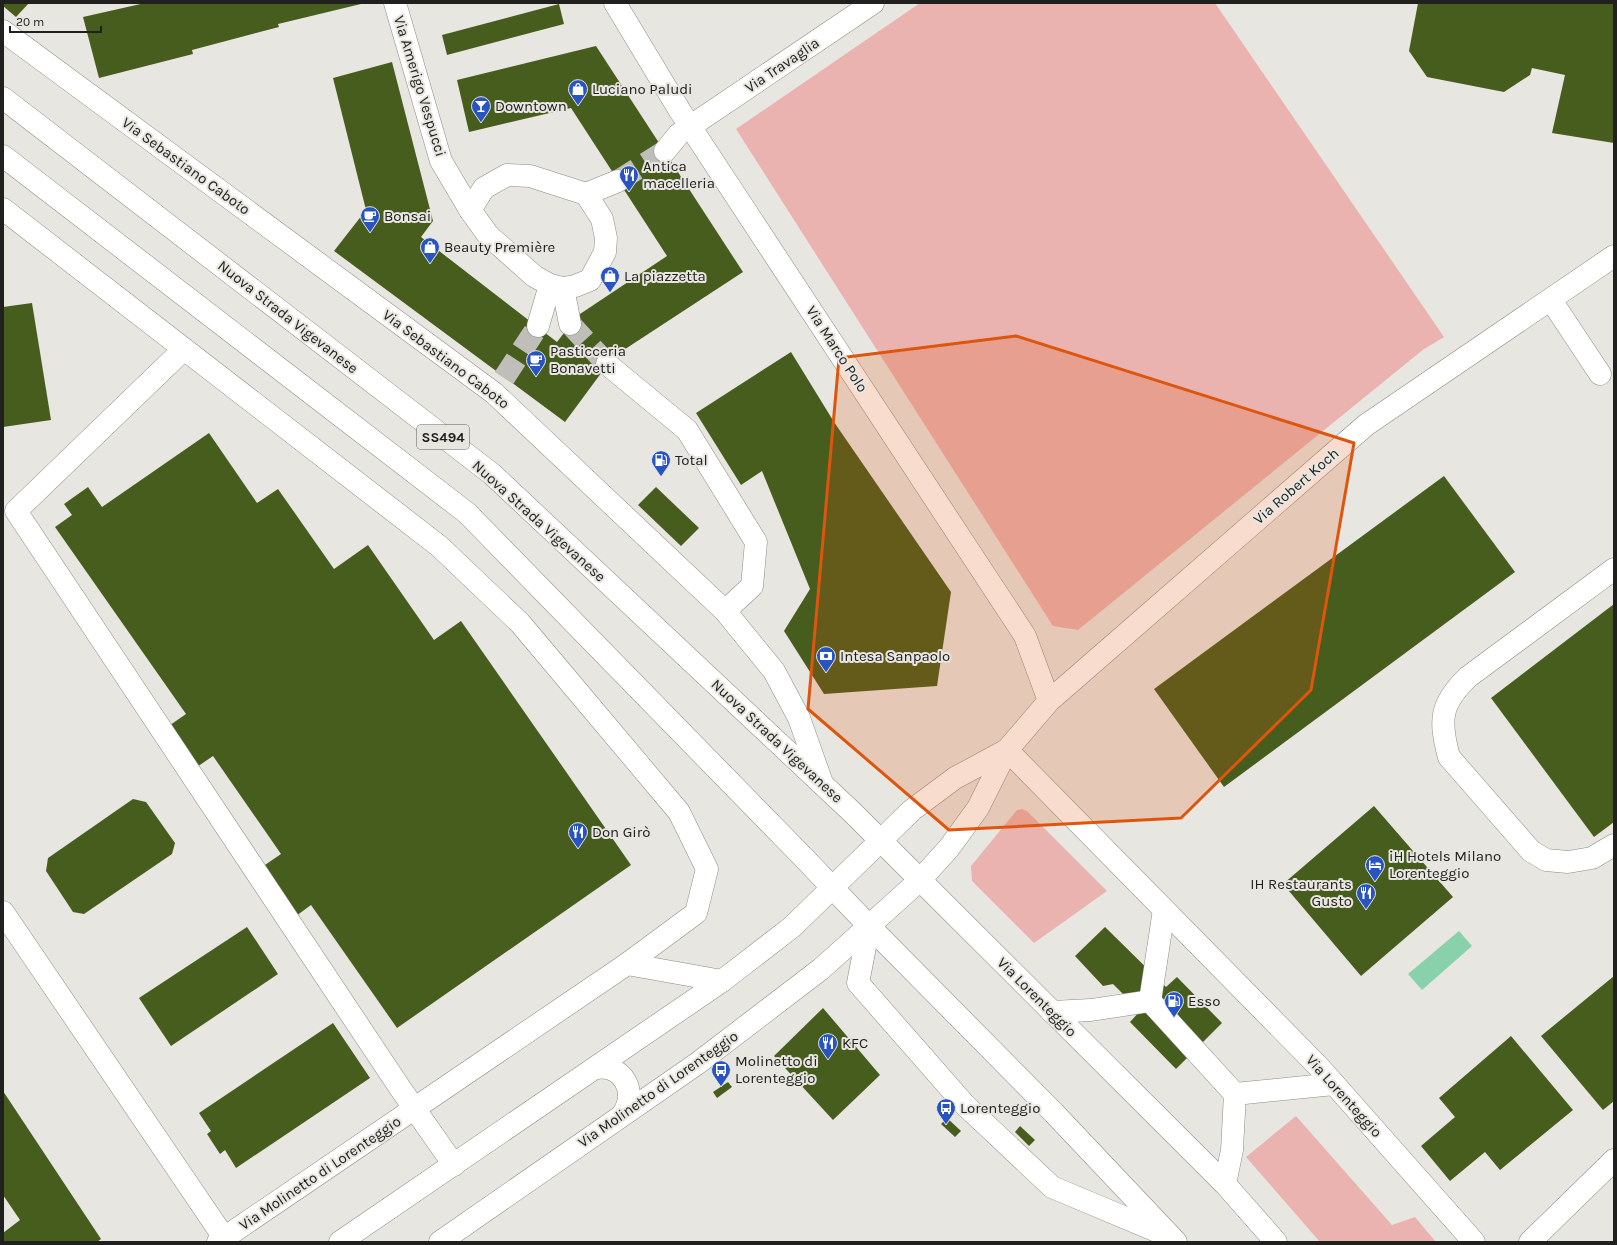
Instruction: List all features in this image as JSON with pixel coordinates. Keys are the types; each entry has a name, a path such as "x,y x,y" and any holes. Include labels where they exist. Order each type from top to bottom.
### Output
{"street":[{"name":"Via Amerigo Vespucci","path":"395,3 441,161 470,210"},
{"name":"Via Marco Polo","path":"615,3 691,126 1024,636 1049,701"},
{"name":"Via Travaglia","path":"664,151 679,134 873,3"},
{"name":"Via Sebastiano Caboto","path":"3,31 499,385 725,611 774,671 799,718 822,783"},
{"name":"Nuova Strada Vigevanese","path":"3,98 492,474 881,840"},
{"name":"SS494","path":"3,156 467,513 869,926"},
{"path":"506,175 530,176 586,194 602,219 606,238 605,252 590,280 575,286 557,286 525,269 488,235 470,210 484,188 506,175"},
{"path":"586,194 618,181"},
{"path":"3,209 184,350 16,512 415,1109"},
{"name":"Via Robert Koch","path":"920,880 949,848 978,808 1006,750 1049,701 1366,425 1614,256"},
{"path":"557,286 570,324"},
{"path":"538,326 557,286"},
{"path":"1551,300 1600,374"},
{"name":"Via Molinetto di Lorenteggio","path":"184,350 438,546 520,622 679,812 707,869 696,913 627,964 223,1240"},
{"path":"607,364 687,430 756,542 752,586 725,611"},
{"path":"1614,569 1468,677 1454,691 1443,716 1444,737 1449,757 1531,852 1546,860 1568,862 1592,858 1614,845"},
{"name":"Via Robert Koch","path":"881,840 912,810 955,778 1006,750"},
{"name":"Via Lorenteggio","path":"1006,750 1334,1084 1474,1242"},
{"path":"340,1242 722,982 792,927 833,889 881,840"},
{"name":"Via Lorenteggio","path":"881,840 1225,1184 1276,1242"},
{"name":"Via Molinetto di Lorenteggio","path":"440,1242 698,1063 821,969 920,880"},
{"path":"1150,1001 1164,910"},
{"path":"3,912 223,1240"},
{"path":"869,926 1048,1107 1174,1239"},
{"path":"869,926 858,983 965,1105 1052,1187 1174,1239"},
{"path":"627,964 722,982"},
{"path":"1052,1012 1091,1010 1150,1001"},
{"path":"1150,1001 1236,1094 1232,1150 1225,1184"},
{"path":"596,1068 612,1069 624,1078 629,1097 628,1106 623,1114"},
{"path":"1236,1094 1334,1084"},
{"name":"Via Molinetto di Lorenteggio","path":"415,1109 454,1165"},
{"path":"1530,1242 1614,1160"},
{"path":"368,1242 376,1225 390,1207"}],"highlighted area":[{"path":"1016,336 1354,443 1311,690 1181,818 949,830 808,709 839,358"}],"shaded area":[{"path":"920,3 1215,3 1444,337 1424,349 1078,630 1053,626 736,129"},
{"path":"1022,809 1027,811 1107,891 1034,943 972,881 971,866 1017,810"},
{"path":"1459,931 1472,946 1422,990 1408,974"},
{"path":"1296,1116 1392,1225 1415,1217 1436,1242 1320,1242 1246,1157"}],"building":[{"path":"3,3 29,3 16,17 3,6"},
{"path":"145,3 361,4 278,24 279,27 192,50 193,54 99,78 83,17"},
{"path":"1418,3 1614,3 1614,143 1552,133 1565,75 1532,68 1530,75 1504,92 1427,77 1409,51"},
{"path":"559,4 564,24 447,55 442,35"},
{"path":"596,46 743,272 613,357 565,422 334,251 366,210 333,78 392,62 433,221 421,237 557,342 577,316 667,256 571,108 469,132 457,80"},
{"path":"32,303 51,420 3,427 3,307"},
{"path":"791,352 834,422 951,592 937,686 824,694 784,631 810,589 762,471 741,485 696,413"},
{"path":"209,433 257,503 278,489 334,569 368,545 434,640 461,621 631,865 397,1028 311,905 296,916 262,867 281,854 213,756 191,771 163,730 186,714 55,527 72,515 64,504 88,487 102,507"},
{"path":"1444,476 1515,572 1224,787 1154,689"},
{"path":"656,487 699,528 681,546 638,505"},
{"path":"1614,604 1614,822 1594,837 1491,698"},
{"path":"133,799 146,802 175,843 172,854 84,914 73,912 46,871 48,858"},
{"path":"1374,806 1453,897 1361,976 1283,884"},
{"path":"247,927 278,974 171,1046 139,998"},
{"path":"1105,927 1166,987 1177,977 1222,1023 1176,1069 1130,1022 1140,1011 1113,984 1103,986 1075,956"},
{"path":"1614,976 1614,1101 1603,1110 1541,1036"},
{"path":"823,1008 880,1075 833,1120 774,1056"},
{"path":"333,1023 370,1078 236,1168 225,1150 220,1154 207,1134 211,1131 199,1113"},
{"path":"1511,1036 1573,1110 1500,1170 1485,1152 1450,1181 1421,1146 1455,1117 1439,1098"},
{"path":"728,1082 732,1087 717,1098 713,1092"},
{"path":"3,1091 101,1239 97,1242 3,1242 3,1233 20,1220 3,1195"},
{"path":"947,1118 961,1131 955,1137 941,1124"},
{"path":"1020,1126 1035,1140 1029,1146 1015,1132"}],"tunnel":[{"path":"618,181 665,151"},
{"path":"570,324 607,364"},
{"path":"504,378 538,326"}],"place":[{"name":"Luciano Paludi","path":"578,106"},
{"name":"Downtown","path":"481,123"},
{"name":"Antica macelleria","path":"629,192"},
{"name":"Bonsai","path":"370,233"},
{"name":"Beauty Première","path":"430,264"},
{"name":"La piazzetta","path":"610,293"},
{"name":"Pasticceria Bonavetti","path":"536,377"},
{"name":"Total","path":"661,477"},
{"name":"Intesa Sanpaolo","path":"826,673"},
{"name":"Don Girò","path":"578,849"},
{"name":"iH Hotels Milano Lorenteggio","path":"1375,882"},
{"name":"IH Restaurants Gusto","path":"1366,910"},
{"name":"Esso","path":"1174,1018"},
{"name":"KFC","path":"828,1060"},
{"name":"Molinetto di Lorenteggio","path":"721,1087"},
{"name":"Lorenteggio","path":"946,1125"}]}
